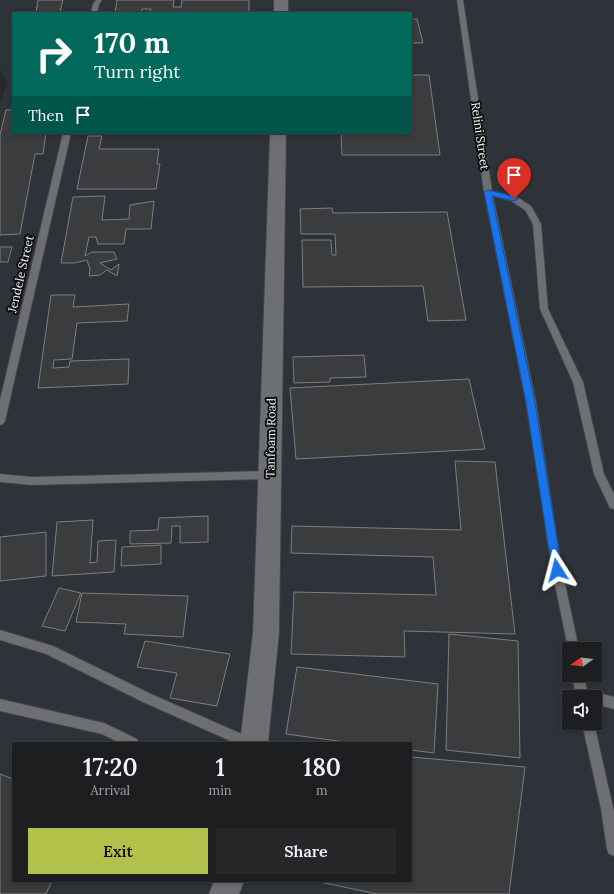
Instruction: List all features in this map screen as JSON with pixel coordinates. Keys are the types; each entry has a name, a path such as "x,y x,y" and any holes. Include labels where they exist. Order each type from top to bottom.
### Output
{"street":[{"path":"281,0 281,12"},
{"name":"Tanfoam Road","path":"254,742 266,633 278,134"}],"lane":[{"path":"94,12 96,4 99,0"},
{"name":"Relini Street","path":"460,0 488,192 531,403 557,570 571,642"},
{"name":"Jendele Street","path":"0,421 67,134"},
{"path":"488,192 514,199 528,208 537,224 544,309 578,382 599,474 614,505"},
{"path":"0,478 32,481 270,475"},
{"path":"0,635 49,650 147,698 247,742"},
{"path":"602,700 614,703"},
{"path":"0,705 104,729 131,742"},
{"path":"590,730 608,809 614,849"}],"shaded area":[{"path":"0,0 614,0 614,894 0,894 0,104 7,82 0,70"}],"building":[{"path":"38,0 63,0 60,12 36,12"},
{"path":"117,0 174,0 173,7 181,7 182,0 249,0 249,12 150,12 151,9 142,9 141,12 115,12"},
{"path":"412,19 417,19 423,43 412,43"},
{"path":"412,75 429,75 440,155 342,155 341,134 412,134"},
{"path":"6,110 12,110 12,134 46,134 43,154 35,154 20,234 0,235 0,135"},
{"path":"88,136 102,136 99,149 159,149 157,164 160,164 156,189 77,189"},
{"path":"105,196 102,220 129,219 130,205 154,201 151,229 126,229 124,244 98,244 96,237 89,237 85,256 92,252 114,252 117,259 100,263 111,270 119,264 117,276 107,270 100,275 89,276 90,269 87,260 74,263 61,263 73,197"},
{"path":"332,208 333,213 447,212 466,320 428,321 423,286 303,287 302,240 331,240 332,255 336,255 335,234 301,234 300,209"},
{"path":"0,247 12,247 8,262 0,262"},
{"path":"51,295 75,295 73,307 129,304 127,321 77,323 72,359 54,360 53,368 69,367 70,361 129,359 128,384 38,388"},
{"path":"364,355 366,377 330,378 330,382 294,383 293,357"},
{"path":"469,379 485,449 296,459 290,388"},
{"path":"455,461 495,462 515,634 404,631 405,657 291,654 294,592 436,595 433,557 291,553 292,526 461,530"},
{"path":"208,516 208,542 180,543 180,526 172,526 171,543 130,544 130,531 158,530 159,518"},
{"path":"93,520 90,563 97,562 98,541 116,540 114,572 52,576 57,522"},
{"path":"46,532 46,576 0,581 0,537"},
{"path":"161,545 161,564 121,566 122,547"},
{"path":"59,588 81,593 65,631 42,626"},
{"path":"82,593 188,596 183,637 124,634 126,624 76,622"},
{"path":"449,634 518,641 520,758 446,750"},
{"path":"145,641 230,654 217,706 170,698 177,673 137,667"},
{"path":"297,667 438,684 434,753 412,750 412,742 346,742 286,734"},
{"path":"412,757 525,767 509,894 377,894 320,882 412,882"},
{"path":"0,774 12,779 12,882 52,882 46,894 0,894"}],"route":[{"path":"514,199 488,192 531,403 557,570"}]}
